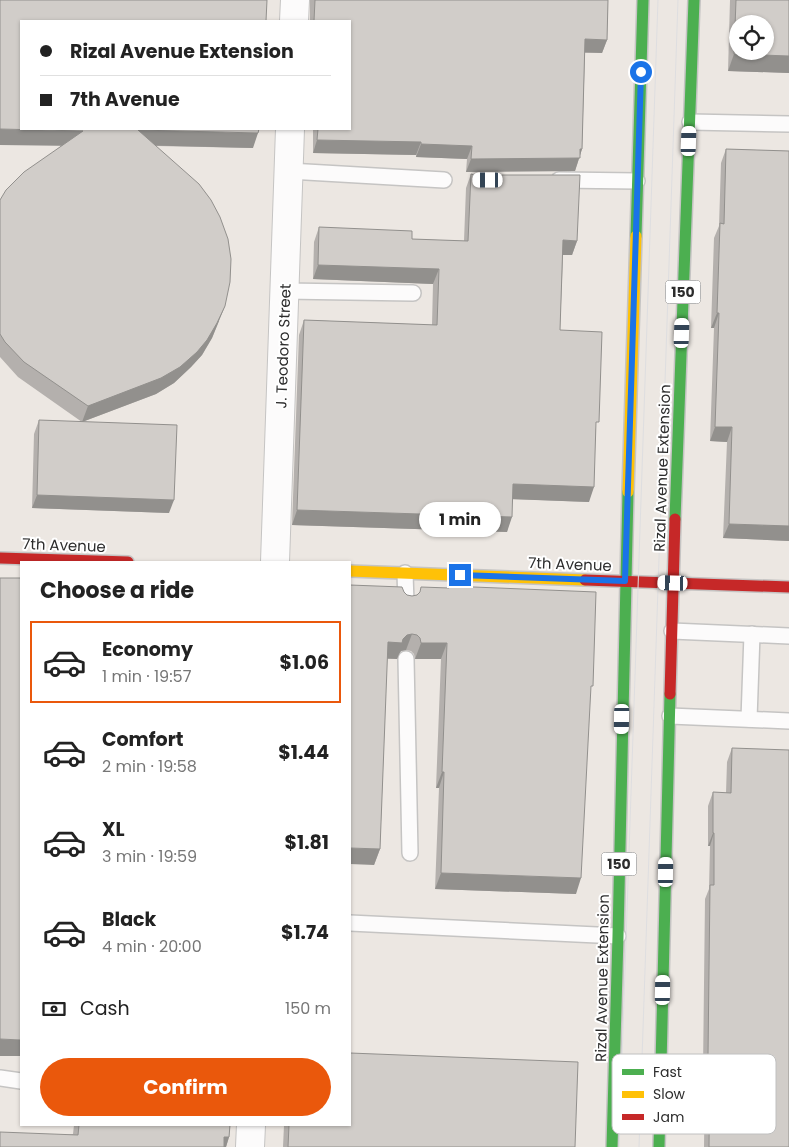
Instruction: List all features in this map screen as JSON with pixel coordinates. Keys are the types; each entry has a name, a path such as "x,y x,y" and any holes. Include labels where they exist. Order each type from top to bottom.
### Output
{"main road":[{"name":"Rizal Avenue Extension","path":"615,1054 625,581 643,0"},
{"name":"Rizal Avenue Extension","path":"661,1054 673,583 694,0"},
{"name":"7th Avenue","path":"0,558 96,561"},
{"name":"7th Avenue","path":"351,571 789,587"},
{"name":"Rizal Avenue Extension","path":"612,1134 612,1147"},
{"name":"Rizal Avenue Extension","path":"659,1134 659,1147"}],"street":[{"path":"294,20 295,0"},
{"name":"J. Teodoro Street","path":"275,561 290,130"},
{"path":"250,1147 251,1126"}],"lane":[{"path":"690,122 789,124"},
{"path":"289,171 444,180"},
{"path":"544,180 637,181"},
{"path":"285,291 413,293"},
{"path":"404,573 406,603"},
{"path":"672,631 789,636"},
{"path":"749,719 752,634"},
{"path":"406,660 410,853"},
{"path":"670,716 789,721"},
{"path":"351,923 618,936"},
{"path":"0,1078 20,1080"}],"building":[{"path":"0,0 267,0 266,20 20,20 20,129 0,129"},
{"path":"315,0 608,0 607,40 585,39 582,149 580,149 580,158 471,159 472,146 421,144 421,142 317,140 318,130 351,130 351,20 314,20"},
{"path":"736,0 789,0 789,56 774,55 774,15 735,15"},
{"path":"42,130 138,130 199,184 211,200 228,239 231,259 230,282 225,306 207,340 197,352 180,367 161,378 88,406 24,362 0,334 0,200 6,190 24,172 83,131"},
{"path":"138,130 259,130 258,133"},
{"path":"726,149 789,151 789,526 729,524 732,427 715,427 720,223 724,224"},
{"path":"471,174 580,175 577,241 563,240 560,330 602,332 599,422 596,422 594,487 513,484 512,517 297,510 304,320 437,325 439,269 318,265 319,227 412,231 412,239 468,241"},
{"path":"39,420 177,425 174,500 37,495"},
{"path":"0,578 20,578 20,1040 0,1039"},
{"path":"351,585 402,587 407,595 412,596 420,592 421,587 449,588 449,586 596,592 593,686 591,686 581,878 441,873 444,772 442,772 447,643 421,643 417,635 412,634 407,635 402,643 388,642 380,849 351,848"},
{"path":"732,748 789,750 789,1147 709,1147 709,1134 776,1134 776,1054 708,1054 710,885 714,885 713,792 731,793"},
{"path":"351,1053 578,1062 575,1147 288,1147 289,1126 351,1126"},
{"path":"79,1126 230,1126 229,1137 224,1137 224,1147 0,1147 0,1132 78,1135"}],"tram line":[{"path":"622,1054 658,0"},
{"path":"642,1054 678,0"},
{"path":"619,1134 619,1147"},
{"path":"639,1134 639,1147"}],"traffic: fast":[{"path":"636,236 643,0"},
{"path":"675,519 694,0"},
{"path":"615,1054 628,492"},
{"path":"661,1054 670,694"},
{"path":"612,1134 612,1147"},
{"path":"659,1134 659,1147"}],"traffic: slow":[{"path":"628,492 636,236"},
{"path":"351,571 585,580"}],"traffic: jam":[{"path":"670,694 675,519"},
{"path":"0,558 96,561"},
{"path":"585,580 789,587"}],"route":[{"path":"460,575 625,581 641,72"}]}
